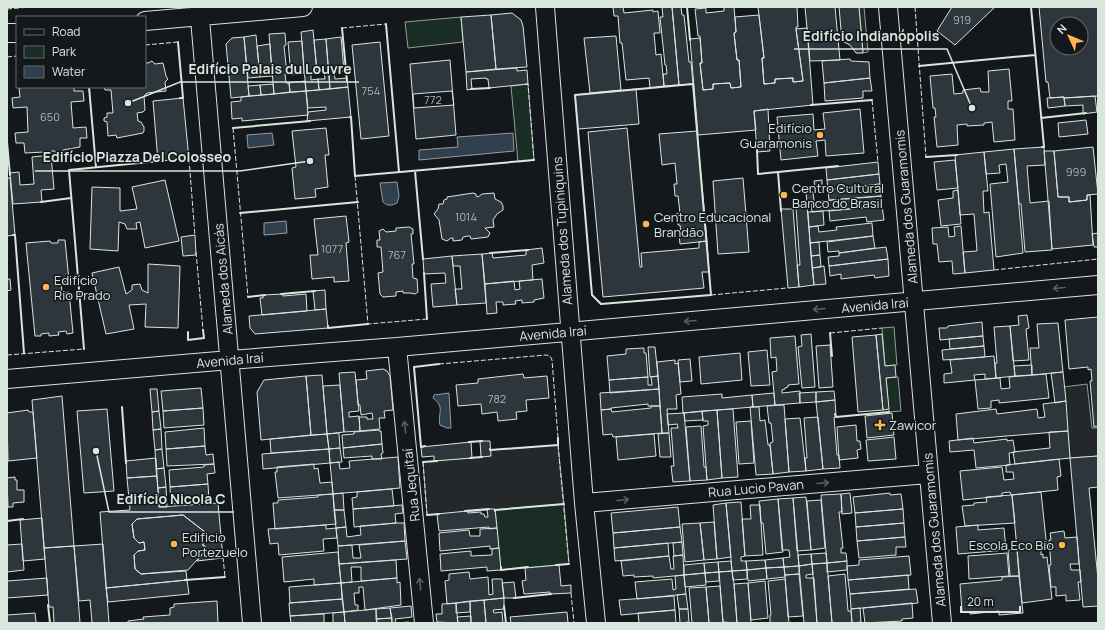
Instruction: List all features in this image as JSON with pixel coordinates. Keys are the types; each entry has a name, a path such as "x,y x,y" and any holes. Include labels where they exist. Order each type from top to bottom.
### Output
{"street":[{"path":"146,21 200,12 304,7"},
{"name":"Alameda dos Tupiniquins","path":"545,7 584,503 596,623"},
{"name":"Alameda dos Guaramomis","path":"888,7 942,623"},
{"name":"Alameda dos Aicás","path":"200,12 252,623"},
{"name":"Avenida Iraí","path":"7,379 397,347 1098,285"},
{"name":"Rua Jequitaí","path":"397,347 424,623"},
{"name":"Rua Lucio Pavan","path":"584,503 928,474"}],"green space":[{"path":"859,7 864,7 868,52 863,53"},
{"path":"461,17 463,42 408,48 405,22"},
{"path":"528,84 534,160 518,162 511,86"},
{"path":"894,327 897,365 885,366 882,328"},
{"path":"898,377 901,411 889,412 886,378"},
{"path":"564,504 569,564 501,570 495,510"}],"shaded area":[{"path":"1087,384 1092,428 1098,428 1098,456 1070,458 1064,387"},
{"path":"558,445 564,504 427,515 423,462 490,456 490,450"}],"water":[{"path":"272,133 274,145 248,148 247,135"},
{"path":"513,133 514,151 419,160 419,150 458,147 457,137"},
{"path":"397,182 399,196 397,203 388,205 383,202 380,183"},
{"path":"286,221 287,233 264,235 264,223"},
{"path":"449,393 451,428 447,428 440,425 440,408 433,398 434,395"}],"building":[{"path":"613,7 623,7 624,13 653,10 653,12 658,11 660,33 654,33 656,55 661,54 664,86 650,88 649,78 626,80 622,43 620,43 618,16 614,16"},
{"path":"662,7 672,7 679,85 664,86 663,74 667,74 660,17 663,17"},
{"path":"672,7 681,7 682,15 684,15 693,84 679,85"},
{"path":"724,7 734,7 736,32 734,33 737,60 739,60 741,87 731,88 730,83 713,84 713,89 703,90 700,63 702,63 700,36 698,36 695,9 706,8 706,13 724,11"},
{"path":"758,7 797,7 798,27 796,27 796,29 803,81 793,82 793,78 775,79 775,83 764,84 762,58 764,58"},
{"path":"805,7 835,7 840,60 810,61"},
{"path":"839,7 859,7 863,53 856,53 850,45 842,41"},
{"path":"952,7 995,7 955,45 937,31"},
{"path":"1039,7 1098,7 1098,96 1050,98 1048,82 1046,82"},
{"path":"512,13 521,20 523,26 527,67 496,69 491,15"},
{"path":"491,15 496,69 466,72 461,17"},
{"path":"759,15 764,58 762,58 764,84 775,83 775,79 793,78 793,82 803,81 796,29 807,28 813,105 754,111 756,130 698,135 690,39 700,38 702,63 700,63 703,90 713,89 713,84 730,83 731,88 741,87 739,60 737,60 734,33 736,32 735,17"},
{"path":"313,30 317,72 311,73 311,80 318,79 319,90 306,91 301,32"},
{"path":"285,33 286,45 284,46 287,74 285,74 286,83 289,83 290,92 274,94 269,34"},
{"path":"256,35 260,77 248,78 244,37"},
{"path":"616,36 621,90 590,93 584,38"},
{"path":"244,37 249,96 231,98 226,44 232,38"},
{"path":"341,37 344,71 334,72 335,79 347,78 348,87 330,89 326,39"},
{"path":"326,39 330,89 319,90 318,79 325,79 324,72 317,72 314,40"},
{"path":"302,41 304,73 291,75 288,42"},
{"path":"380,42 389,136 361,139 352,45"},
{"path":"270,44 272,76 260,77 257,46"},
{"path":"850,59 851,61 869,62 870,78 824,83 822,61"},
{"path":"450,60 456,135 416,139 410,64"},
{"path":"152,61 155,64 163,63 168,79 165,82 166,91 147,93 144,96 145,110 137,113 138,121 141,122 144,127 143,133 117,138 116,135 108,136 107,122 104,121 104,118 107,117 107,113 113,113 111,90 105,90 104,88 146,88 146,63"},
{"path":"517,68 517,71 527,70 528,84 489,88 488,79 486,78 471,79 472,89 467,90 466,72"},
{"path":"1009,69 1012,101 1008,101 1008,109 1013,109 1015,140 994,142 992,122 984,123 984,125 967,126 967,124 957,125 958,145 937,147 934,117 936,117 935,108 933,108 930,76 952,74 954,94 963,93 963,90 980,88 981,92 989,92 988,71"},
{"path":"870,78 872,91 863,91 863,98 825,101 824,83"},
{"path":"305,81 306,91 290,92 289,83"},
{"path":"273,84 274,94 261,95 260,85"},
{"path":"260,85 261,95 249,96 248,86"},
{"path":"348,87 351,117 307,121 308,112 326,110 326,107 308,108 306,91"},
{"path":"19,88 74,88 74,91 83,91 84,101 71,102 73,128 86,127 87,138 80,138 80,147 63,150 60,153 51,151 51,154 44,152 25,153 24,143 16,143 15,133 28,132 27,107 13,108 12,98 20,97"},
{"path":"636,89 639,124 578,129 575,95"},
{"path":"306,91 308,115 242,121 242,118 232,119 231,102 241,101 241,97"},
{"path":"452,91 454,105 414,108 413,94"},
{"path":"1095,96 1097,112 1083,114 1083,105 1065,106 1064,98"},
{"path":"1064,97 1065,106 1048,108 1047,98"},
{"path":"183,98 189,159 158,161 153,101"},
{"path":"768,109 770,151 757,152 754,111"},
{"name":"Edifício Guaramonis","path":"860,109 864,153 826,156 825,140 816,141 818,156 781,160 777,117 813,114 814,130 825,129 823,113"},
{"path":"1086,120 1088,134 1059,137 1058,123"},
{"path":"326,128 329,155 325,155 328,187 315,189 316,197 295,199 292,168 296,167 292,131"},
{"path":"627,128 640,267 642,267 641,253 699,248 699,242 707,241 709,272 702,272 704,288 603,297 588,132"},
{"path":"697,131 707,241 680,244 680,225 678,225 676,214 680,213 678,196 675,196 674,184 677,184 675,163 662,165 659,134"},
{"path":"1044,147 1045,165 1027,166 1030,203 1049,201 1052,250 1025,252 1014,149"},
{"path":"1093,147 1098,194 1087,195 1087,200 1069,202 1069,197 1058,197 1054,151"},
{"path":"1014,149 1023,253 996,257 990,184 1008,182 1006,164 999,165 1000,173 986,174 984,152"},
{"path":"1044,151 1054,151 1058,197 1069,197 1069,202 1087,200 1087,195 1090,195 1093,245 1052,249"},
{"path":"984,152 988,191 983,191 984,213 989,212 994,270 965,273 963,252 977,251 974,214 960,215 955,155"},
{"path":"51,155 54,189 41,190 42,202 13,204 10,173 19,172 20,185 34,184 32,157"},
{"path":"955,160 958,188 937,190 934,162"},
{"path":"878,162 879,174 827,180 826,168"},
{"path":"879,174 880,184 828,190 827,180"},
{"path":"7,178 10,178 15,235 7,236"},
{"path":"743,178 749,252 718,254 713,181"},
{"path":"165,180 179,241 145,248 140,222 136,223 137,229 127,229 125,224 119,222 118,251 90,249 92,187 120,188 120,211 137,209 132,187"},
{"path":"822,180 822,186 815,187 814,181"},
{"path":"880,184 881,196 829,200 828,190"},
{"path":"958,190 961,224 941,226 938,200 953,198 953,191"},
{"path":"813,192 814,201 807,202 806,193"},
{"path":"473,193 478,197 482,194 494,193 495,199 501,202 503,206 503,210 497,214 493,220 494,227 485,228 490,233 488,237 471,239 470,236 468,236 463,237 462,240 453,241 453,238 447,241 442,239 439,220 434,214 438,209 439,204 443,204 447,197"},
{"path":"881,196 882,206 812,212 811,202"},
{"path":"882,206 884,220 867,222 866,217 830,221 829,211"},
{"path":"807,207 814,285 799,287 797,265 800,265 796,208"},
{"path":"781,209 793,209 799,287 788,288"},
{"path":"823,211 824,225 809,227 808,212"},
{"path":"346,216 349,242 346,243 349,281 334,282 334,277 312,279 310,255 318,255 314,219"},
{"path":"872,223 873,236 810,243 809,227 818,226 819,232 837,230 836,227"},
{"path":"961,226 965,273 953,274 952,261 939,262 937,244 933,244 932,228 948,227 949,237 955,236 954,227"},
{"path":"409,227 413,229 413,234 411,234 414,264 412,264 413,278 417,279 418,292 415,294 403,293 403,291 396,292 396,296 383,297 380,294 378,273 383,272 381,247 377,247 377,240 380,240 379,231 383,229 386,232 396,231 396,228"},
{"path":"1098,233 1098,247 1094,247 1092,234"},
{"path":"195,235 196,255 183,256 181,237"},
{"path":"873,236 875,248 839,253 839,251 828,252 827,242"},
{"name":"Edifício Rio Prado","path":"58,240 65,240 69,281 61,282 62,293 69,292 73,333 67,334 66,331 58,332 59,335 49,336 49,333 41,334 41,336 35,336 26,243 50,241 51,243 58,243"},
{"path":"819,242 820,255 811,256 810,243"},
{"path":"886,247 888,259 829,266 828,257 839,256 839,253"},
{"path":"542,248 544,263 532,265 533,280 485,284 482,254 492,253 493,258 526,255 526,250"},
{"path":"482,254 486,303 457,305 455,289 462,289 460,266 453,266 452,256"},
{"path":"820,255 821,267 812,268 811,256"},
{"path":"452,256 457,305 433,307 431,284 446,283 445,273 424,274 423,259"},
{"path":"888,259 889,276 875,278 874,275 841,279 841,274 830,276 829,266"},
{"path":"148,264 180,266 178,328 145,327 146,304 129,305 134,329 106,334 92,273 119,267 126,294 132,290 132,285 140,284 142,290 148,293"},
{"path":"824,266 826,284 814,285 812,268"},
{"path":"7,279 10,279 11,290 7,291"},
{"path":"542,279 544,298 534,300 534,302 522,303 522,300 515,301 516,304 503,305 503,302 496,302 497,313 487,314 485,284 514,281 515,290 520,289 519,281"},
{"path":"325,290 326,309 315,310 313,291"},
{"path":"283,294 283,296 306,294 307,311 262,315 260,298 263,298 263,295"},
{"path":"326,309 328,328 255,334 250,328 249,316"},
{"path":"1027,315 1029,328 1026,329 1029,360 1013,361 1010,326 1019,325 1018,316"},
{"path":"1098,317 1098,426 1094,427 1090,381 1092,381 1091,369 1088,370 1088,367 1069,369 1065,320"},
{"path":"982,322 983,336 940,340 939,328"},
{"path":"1058,323 1063,372 1032,375 1030,348 1039,348 1037,324"},
{"path":"1010,326 1015,376 996,378 995,363 997,363 994,327"},
{"path":"811,334 815,387 802,388 798,347 802,346 801,335"},
{"path":"882,334 885,366 895,365 896,377 886,378 889,409 883,410 876,335"},
{"path":"876,335 883,410 858,412 852,337"},
{"path":"795,336 799,384 788,385 788,387 782,390 782,393 800,391 800,403 775,405 772,372 777,371 776,357 771,358 770,338"},
{"path":"983,336 984,346 950,349 949,339"},
{"path":"830,345 833,387 819,388 816,346"},
{"path":"984,346 985,357 943,360 942,350"},
{"path":"648,347 655,347 658,376 650,377"},
{"path":"644,348 644,353 646,353 648,377 609,380 607,356 626,354 626,349"},
{"path":"767,350 770,385 751,386 748,352"},
{"path":"740,353 742,380 701,384 699,357"},
{"path":"994,356 996,378 985,379 985,374 974,375 975,380 944,383 944,374 952,373 950,360"},
{"path":"690,359 692,381 680,382 678,360"},
{"path":"675,360 675,364 678,363 681,394 676,395 677,409 667,409 669,433 662,433 657,362"},
{"path":"1032,365 1032,375 1015,376 1014,366"},
{"path":"383,369 387,371 390,376 393,410 384,411 385,418 379,418 380,429 360,431 359,417 373,419 372,413 361,415 360,405 358,405 356,380 367,379 366,371"},
{"path":"355,372 359,411 349,412 349,417 359,416 360,431 344,432 339,373"},
{"path":"1063,372 1066,401 1055,403 1051,373"},
{"path":"523,374 524,378 547,376 549,398 526,400 527,411 516,412 517,419 498,421 497,412 482,414 481,404 458,406 456,385 478,383 478,379"},
{"path":"1046,374 1049,398 999,403 999,400 991,401 991,408 978,409 975,380 1000,378 1001,389 1010,388 1009,377"},
{"path":"322,375 327,434 311,435 306,376"},
{"path":"306,376 311,435 261,440 257,392 264,380"},
{"path":"658,376 659,389 610,393 609,380 648,377 648,385 652,385 651,377"},
{"path":"340,385 344,432 327,434 323,386"},
{"path":"201,388 203,408 163,411 161,391"},
{"path":"150,389 157,389 159,411 152,412"},
{"path":"659,389 660,406 648,406 648,404 601,410 600,393"},
{"path":"834,391 835,400 816,402 816,392"},
{"path":"816,392 816,402 800,403 799,393"},
{"path":"774,393 775,405 753,407 752,395"},
{"path":"722,394 722,398 752,395 753,407 683,413 682,397"},
{"path":"62,396 74,546 44,548 32,400"},
{"path":"835,400 836,417 834,417 837,455 839,455 840,468 823,469 816,402"},
{"path":"1066,401 1068,431 958,440 956,414 996,409 997,414 1037,409 1038,418 1045,417 1043,404"},
{"path":"784,405 789,472 773,474 770,443 773,442 767,406"},
{"path":"651,406 660,406 662,433 613,437 612,434 603,435 601,410 611,409 612,412 651,408"},
{"path":"750,407 759,407 760,421 765,420 768,445 770,445 773,474 756,475"},
{"path":"203,408 204,425 164,428 163,411"},
{"path":"107,409 114,491 84,493 77,411"},
{"path":"733,409 738,477 722,478 717,410"},
{"path":"28,410 29,412 33,412 37,458 8,461 7,413"},
{"path":"717,410 722,478 707,480 703,426 708,425 708,421 703,421 702,411"},
{"path":"159,411 161,429 153,430 152,412"},
{"path":"702,411 703,420 685,421 684,413"},
{"path":"684,413 690,481 673,482 671,466 674,466 671,428 678,428 677,424 668,425 667,414"},
{"name":"Zawicor","path":"892,413 894,435 867,438 865,416"},
{"path":"818,417 823,469 806,471 805,458 807,458 804,418"},
{"path":"800,418 806,471 789,472 785,419"},
{"path":"751,421 754,463 739,464 736,422"},
{"path":"856,425 857,441 860,441 861,449 857,450 858,458 839,460 837,427"},
{"path":"701,426 704,467 706,467 707,480 690,481 686,427"},
{"path":"204,428 205,446 166,449 165,432"},
{"path":"161,429 162,449 155,450 153,430"},
{"path":"381,431 382,444 343,448 342,435 354,434 354,432"},
{"path":"1068,431 1070,458 1015,464 1013,452 1050,448 1049,432"},
{"path":"339,433 340,448 329,449 327,434"},
{"path":"669,433 671,457 660,457 658,434"},
{"path":"327,434 329,449 271,453 270,439"},
{"path":"654,434 656,456 618,460 616,437"},
{"path":"894,437 896,459 868,461 866,440"},
{"path":"973,438 974,443 1007,439 1007,441 1013,440 1015,452 1009,453 1010,465 976,468 974,450 950,452 949,441"},
{"path":"480,441 490,441 491,456 481,457"},
{"path":"471,442 472,458 434,461 434,456 422,457 421,447"},
{"path":"382,444 382,459 372,459 372,456 344,458 343,448"},
{"path":"205,446 206,455 213,454 214,464 167,466 166,449"},
{"path":"340,448 342,462 330,463 329,449"},
{"path":"162,449 164,468 156,469 155,450"},
{"path":"329,449 330,463 263,469 262,454"},
{"path":"1098,456 1098,487 1089,488 1098,579 1098,606 1083,607 1070,458"},
{"path":"398,457 400,488 333,494 330,463 339,462 340,469 350,468 349,461"},
{"path":"156,458 157,476 127,478 126,461"},
{"path":"1059,459 1061,476 1057,477 1058,490 1011,495 1010,492 1002,493 1002,496 963,500 960,471 1002,467 1004,480 1014,479 1013,472 1006,472 1006,465"},
{"path":"214,464 215,473 207,474 208,484 170,487 169,470 204,467 204,465"},
{"path":"314,464 314,469 318,468 320,483 332,482 333,494 278,498 275,472 277,472 277,467"},
{"path":"164,468 166,487 158,488 156,469"},
{"path":"157,476 159,507 218,503 223,558 197,561 206,550 205,546 203,546 202,537 205,537 205,532 183,515 137,519 132,524 134,538 139,543 144,542 145,550 138,551 134,555 135,569 141,574 186,571 187,580 106,588 100,512 130,510 127,478"},
{"path":"15,477 15,480 17,480 17,490 24,490 24,502 13,503 13,507 8,507 7,478"},
{"path":"208,484 209,501 171,504 170,487"},
{"path":"166,487 167,507 159,507 158,488"},
{"path":"392,489 394,506 353,509 352,498 357,497 357,492"},
{"path":"1041,492 1047,549 1041,549 1041,555 1043,554 1043,558 1047,557 1052,599 1022,603 1012,495"},
{"path":"343,493 344,510 334,510 333,494"},
{"path":"850,493 852,513 842,514 841,494"},
{"path":"890,493 890,495 901,494 903,509 855,513 853,497"},
{"path":"333,494 336,524 275,529 273,503 278,503 278,500 318,497 318,495"},
{"path":"841,494 842,512 839,512 843,548 841,548 841,553 846,553 847,561 827,563 821,495"},
{"path":"1012,495 1015,523 965,526 962,506 987,502 986,497"},
{"path":"806,497 811,550 797,551 793,498"},
{"path":"793,498 799,566 784,567 783,558 790,557 789,550 782,550 778,499"},
{"path":"778,499 783,552 766,554 759,501"},
{"path":"821,500 825,548 811,550 807,501"},
{"path":"741,502 745,556 741,557 741,561 746,561 747,570 732,571 726,503"},
{"path":"726,503 731,557 717,559 713,505"},
{"path":"402,505 403,513 395,514 396,523 354,527 353,509"},
{"path":"750,505 760,505 763,555 745,556 742,519 751,519"},
{"path":"678,507 680,527 613,533 611,513"},
{"path":"487,509 495,509 497,528 489,529 489,527 439,531 437,514 467,511 468,513 481,512 481,514 484,514 485,517 488,517"},
{"path":"903,509 904,523 856,527 855,513"},
{"path":"334,510 344,510 346,527 336,528"},
{"name":"Edificio Portezuelo","path":"183,515 205,532 205,537 202,537 203,546 205,546 206,550 188,570 141,574 135,569 134,555 138,551 145,550 144,542 139,543 134,538 132,524 137,519"},
{"path":"42,518 45,559 23,561 20,520"},
{"path":"714,522 717,559 704,560 700,523"},
{"path":"404,523 405,541 338,546 336,528 346,527 347,537 361,535 360,526"},
{"path":"700,523 704,560 685,562 682,524"},
{"path":"904,523 905,537 857,541 856,527"},
{"path":"326,525 326,529 336,528 337,538 323,539 324,551 279,555 278,543 270,544 268,529"},
{"path":"978,525 978,530 1004,528 1006,550 958,554 956,527"},
{"path":"680,527 682,542 614,548 613,533"},
{"path":"497,528 499,548 490,549 490,546 440,551 439,533 469,530 470,536 480,536 480,529"},
{"path":"1064,531 1065,538 1077,537 1079,564 1070,564 1071,570 1080,570 1081,582 1078,582 1080,600 1066,601 1066,595 1056,596 1056,587 1051,587 1049,565 1051,565 1049,540 1051,540 1050,533"},
{"path":"905,537 906,547 896,547 896,555 859,558 857,541"},
{"path":"405,541 407,559 339,564 338,546 352,545 353,558 361,558 359,545"},
{"path":"682,542 683,555 674,556 673,543"},
{"path":"668,543 669,556 615,561 614,548"},
{"path":"22,544 24,570 7,572 7,545"},
{"path":"103,544 109,623 88,623 92,622 90,600 79,601 74,546"},
{"path":"74,546 80,623 54,623 53,607 49,607 44,548"},
{"path":"499,548 501,570 487,571 487,567 441,571 440,554 471,551 471,556 492,555 492,549"},
{"path":"1008,550 1017,550 1019,576 1010,576"},
{"path":"338,552 341,583 314,585 314,579 284,582 282,557"},
{"path":"826,553 827,563 812,564 811,554"},
{"path":"1007,553 1009,576 969,579 968,556"},
{"path":"811,554 812,564 799,566 798,555"},
{"path":"683,555 684,575 653,578 653,576 623,576 621,561 669,556 671,569 674,569 673,556"},
{"path":"909,556 911,575 848,580 847,566 859,565 859,560"},
{"path":"783,558 784,567 766,568 765,560"},
{"path":"396,560 397,578 361,581 361,567 351,567 352,582 341,583 339,564"},
{"path":"765,560 766,568 747,570 746,561"},
{"path":"731,561 732,571 719,572 718,562"},
{"path":"847,561 847,570 827,572 827,563"},
{"path":"718,562 719,572 705,573 704,563"},
{"path":"704,563 705,573 684,575 684,565"},
{"path":"827,563 832,623 817,623 812,564"},
{"path":"812,564 813,574 806,575 806,578 814,578 817,623 804,623 799,566"},
{"path":"559,565 561,586 571,585 571,593 550,594 550,592 524,594 522,581 526,580 525,568"},
{"path":"799,566 799,574 785,575 784,567"},
{"path":"784,567 785,577 767,579 766,568"},
{"path":"766,568 767,579 748,581 747,570"},
{"path":"747,570 747,579 733,580 732,571"},
{"path":"732,571 737,623 723,622 719,572"},
{"path":"469,572 470,579 488,577 489,595 493,594 492,579 502,579 504,598 447,604 445,581 449,580 449,574"},
{"path":"719,572 719,581 706,582 705,573"},
{"path":"705,573 706,585 685,587 684,575"},
{"path":"799,574 803,616 788,617 785,575"},
{"path":"845,574 848,611 851,611 852,623 832,623 828,576"},
{"path":"684,575 686,594 637,599 635,582 672,579 673,590 676,589 675,576"},
{"path":"908,575 909,589 850,594 848,580"},
{"path":"1019,576 1023,613 999,615 999,611 970,614 970,612 962,612 960,584 1002,580 1002,577"},
{"path":"47,578 48,595 7,598 7,581"},
{"path":"397,578 397,583 400,582 401,605 365,610 363,587 359,587 359,593 354,593 355,605 358,605 358,610 344,612 341,583"},
{"path":"785,579 789,623 770,623 771,615 768,581"},
{"path":"187,580 189,594 108,602 106,588"},
{"path":"765,581 768,618 751,620 748,583"},
{"path":"514,582 516,598 504,598 502,583"},
{"path":"341,583 342,599 290,603 289,587"},
{"path":"748,583 751,623 737,623 734,584"},
{"path":"720,586 723,623 709,623 706,587"},
{"path":"706,587 709,623 692,623 689,588"},
{"path":"916,589 918,603 851,609 850,594"},
{"path":"686,594 688,609 679,609 677,595"},
{"path":"674,596 675,610 621,615 619,600"},
{"path":"504,598 504,609 493,610 494,613 502,612 503,623 486,623 484,600"},
{"path":"342,599 344,612 290,616 289,603"},
{"path":"484,600 486,623 471,623 470,601"},
{"path":"217,601 218,623 128,623 128,621 144,619 143,617 170,615 170,608 174,607 174,604"},
{"path":"470,601 470,612 456,613 456,603"},
{"path":"456,603 458,623 437,622 436,614 442,614 442,604"},
{"path":"912,603 913,618 902,619 902,621 865,623 863,608"},
{"path":"411,606 412,617 395,619 396,623 392,623 390,608"},
{"path":"390,608 392,618 376,619 376,609"},
{"path":"860,608 861,622 852,623 851,609"},
{"path":"376,609 377,623 345,623 344,612"},
{"path":"679,609 688,609 689,622 680,623"},
{"path":"675,610 676,623 639,623 638,613"},
{"path":"344,612 345,623 333,623 333,613"},
{"path":"567,612 568,623 511,623 510,617"},
{"path":"35,613 36,622 38,623 7,623 7,615"},
{"path":"324,614 324,623 291,623 290,616"},
{"path":"471,616 471,623 458,623 457,617"},
{"path":"392,618 392,623 377,623 376,619"}],"fence":[{"path":"7,9 30,7"},
{"path":"915,7 926,157"},
{"path":"342,28 386,24"},
{"path":"146,45 178,42"},
{"path":"7,57 16,56"},
{"path":"525,84 528,84 534,160"},
{"path":"872,100 878,162"},
{"path":"233,128 248,297"},
{"path":"189,159 195,236"},
{"path":"355,176 368,324 427,319"},
{"path":"196,252 203,330"},
{"path":"994,270 1098,259"},
{"path":"711,295 787,288"},
{"path":"830,333 882,328"},
{"path":"7,355 84,349"},
{"path":"439,364 546,355 550,356 552,360 558,438"},
{"path":"558,445 569,564"},
{"path":"423,462 427,515"},
{"path":"223,557 225,577"},
{"path":"571,593 574,623"}],"wall":[{"path":"687,7 690,40"},
{"path":"1031,7 1044,147 1042,147"},
{"path":"386,24 399,172"},
{"path":"342,28 347,81"},
{"path":"178,42 183,98 180,98"},
{"path":"919,66 1035,55"},
{"path":"693,84 711,295 601,304 592,295 575,95 693,84"},
{"path":"89,88 96,167"},
{"path":"471,89 490,88"},
{"path":"811,105 872,100"},
{"path":"1041,117 1086,113"},
{"path":"350,117 355,176 534,160"},
{"path":"233,128 310,121"},
{"path":"7,142 10,175"},
{"path":"757,150 758,174 778,172"},
{"path":"926,157 957,155"},
{"path":"84,349 69,170 159,161"},
{"path":"781,211 778,172 838,166"},
{"path":"415,171 423,259"},
{"path":"41,202 71,198"},
{"path":"240,213 358,202"},
{"path":"13,235 15,235 24,353"},
{"path":"490,253 528,250"},
{"path":"424,273 427,319"},
{"path":"281,294 315,291"},
{"path":"248,297 265,295"},
{"path":"328,326 328,328 368,324"},
{"path":"188,332 188,340 204,338 203,330"},
{"path":"830,333 832,356"},
{"path":"425,446 421,447 414,367 439,364"},
{"path":"122,407 126,463"},
{"path":"835,414 836,417 889,412"},
{"path":"490,449 558,445 558,438"},
{"path":"469,442 482,441"},
{"path":"470,458 482,457"},
{"path":"423,462 437,461"},
{"path":"495,511 564,504"},
{"path":"465,511 489,509"},
{"path":"427,515 439,514"},
{"path":"7,521 23,519"},
{"path":"556,565 569,564"},
{"path":"501,567 501,570 528,567"},
{"path":"185,580 225,577"},
{"path":"514,598 551,594"},
{"path":"48,605 50,623"},
{"path":"504,606 506,623"}],"place":[{"name":"Edifício Palais du Louvre","path":"128,103"},
{"name":"Edifício Indianópolis","path":"972,108"},
{"name":"Edifício Guaramonis","path":"820,135"},
{"name":"Edifício Piazza Del Colosseo","path":"310,161"},
{"name":"Centro Cultural Banco do Brasil","path":"784,195"},
{"name":"Centro Educacional Brandão","path":"646,224"},
{"name":"Edifício Rio Prado","path":"46,287"},
{"name":"Zawicor","path":"880,425"},
{"name":"Edifício Nicola C","path":"96,451"},
{"name":"Edificio Portezuelo","path":"174,544"},
{"name":"Escola Eco Bio","path":"1062,545"}]}
